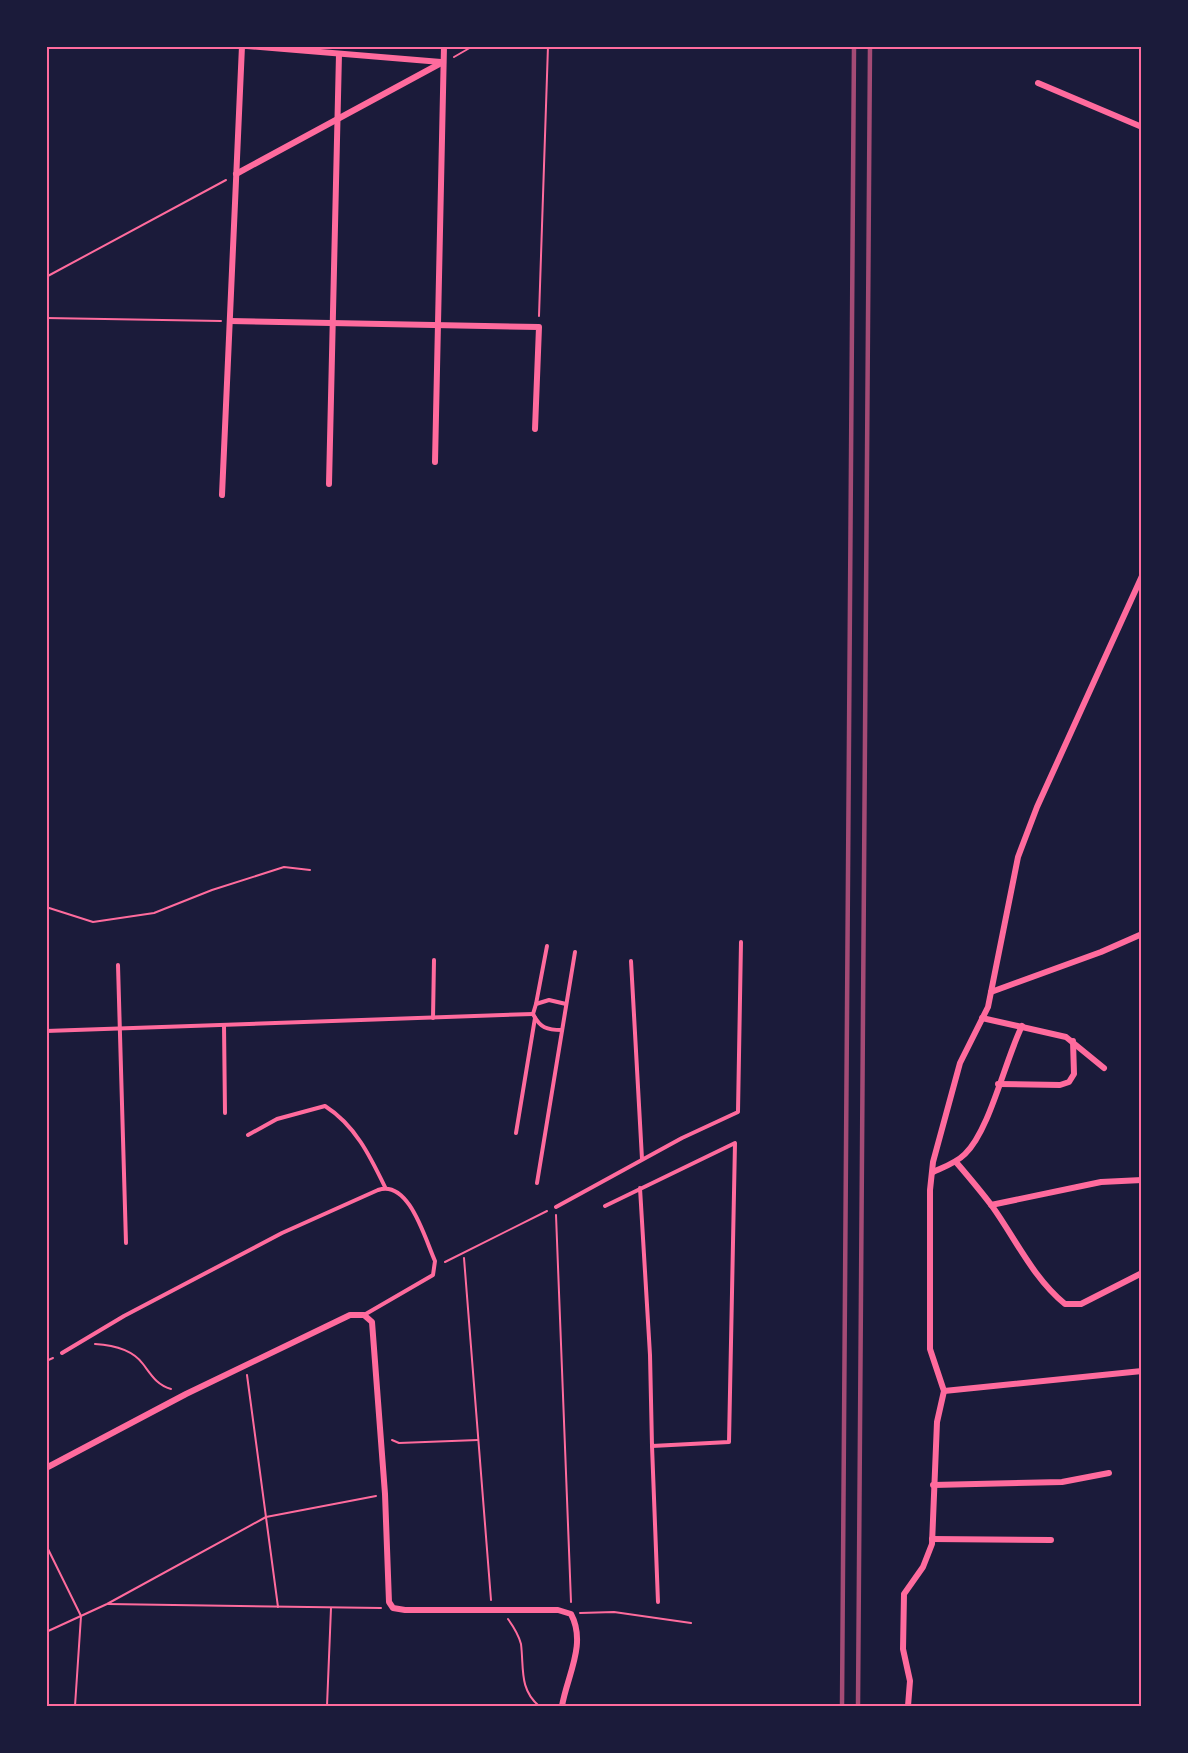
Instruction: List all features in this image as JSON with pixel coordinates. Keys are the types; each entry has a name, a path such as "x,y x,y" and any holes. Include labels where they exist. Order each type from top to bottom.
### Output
{"street":[{"path":"222,495 242,46"},
{"path":"248,46 443,62"},
{"path":"435,462 444,46"},
{"path":"328,484 339,54"},
{"path":"236,174 443,62"},
{"path":"1038,83 1142,127"},
{"path":"230,321 539,327 535,429"},
{"path":"908,1707 910,1681 903,1649 903,1602 908,1587 929,1556 932,1539 937,1422 944,1391 930,1348 933,1172 951,1090 960,1063 982,1018 991,992 1018,857 1037,807 1142,576"},
{"path":"991,992 1142,934"},
{"path":"982,1018 1055,1033 1073,1041 1104,1068"},
{"path":"933,1172 956,1162 967,1152 979,1135 1022,1026"},
{"path":"998,1084 1060,1085 1069,1082 1074,1074 1073,1041"},
{"path":"956,1162 991,1205 1013,1240 1054,1295 1065,1304 1081,1304 1142,1273"},
{"path":"991,1205 1101,1182 1142,1180"},
{"path":"46,1468 246,1365 350,1315 364,1315 372,1322 385,1494 387,1597 393,1608 405,1610 492,1612 558,1610 571,1614 576,1622 577,1641 574,1667 562,1707"},
{"path":"944,1391 1142,1371"},
{"path":"933,1485 1062,1482 1109,1473"},
{"path":"932,1539 1051,1540"}],"lane":[{"path":"556,1207 642,1159 738,1112 741,942"},
{"path":"516,1134 547,946"},
{"path":"537,1183 575,952"},
{"path":"433,1018 434,960"},
{"path":"631,961 642,1159"},
{"path":"118,965 118,1029 126,1243"},
{"path":"536,1004 549,1000 566,1004"},
{"path":"46,1031 534,1016"},
{"path":"534,1016 540,1026 550,1030 562,1030"},
{"path":"224,1025 225,1113"},
{"path":"248,1135 278,1119 325,1106 338,1114 361,1141 385,1187"},
{"path":"605,1206 735,1143 729,1442 652,1446"},
{"path":"62,1353 124,1316 282,1233 385,1187 395,1189 405,1197 436,1267 433,1275 364,1315"},
{"path":"640,1188 650,1355 658,1602"}],"path":[{"path":"443,62 472,46"},
{"path":"539,327 548,46"},
{"path":"46,277 236,174"},
{"path":"46,318 230,321"},
{"path":"46,908 93,922 144,915 284,867 310,870"},
{"path":"436,1267 556,1207 571,1614 614,1612 691,1623"},
{"path":"464,1258 492,1612"},
{"path":"93,1343 111,1345 128,1351 142,1363 152,1378 165,1388 186,1394"},
{"path":"46,1360 62,1353"},
{"path":"246,1365 278,1608"},
{"path":"381,1435 399,1443 478,1440"},
{"path":"46,1632 107,1604 266,1517 385,1494"},
{"path":"46,1545 81,1616 75,1707"},
{"path":"107,1604 393,1608"},
{"path":"327,1707 331,1608"},
{"path":"502,1611 521,1642 525,1687 531,1699 539,1707"}],"railway":[{"path":"842,1706 854,46"},
{"path":"858,1706 870,46"}]}
